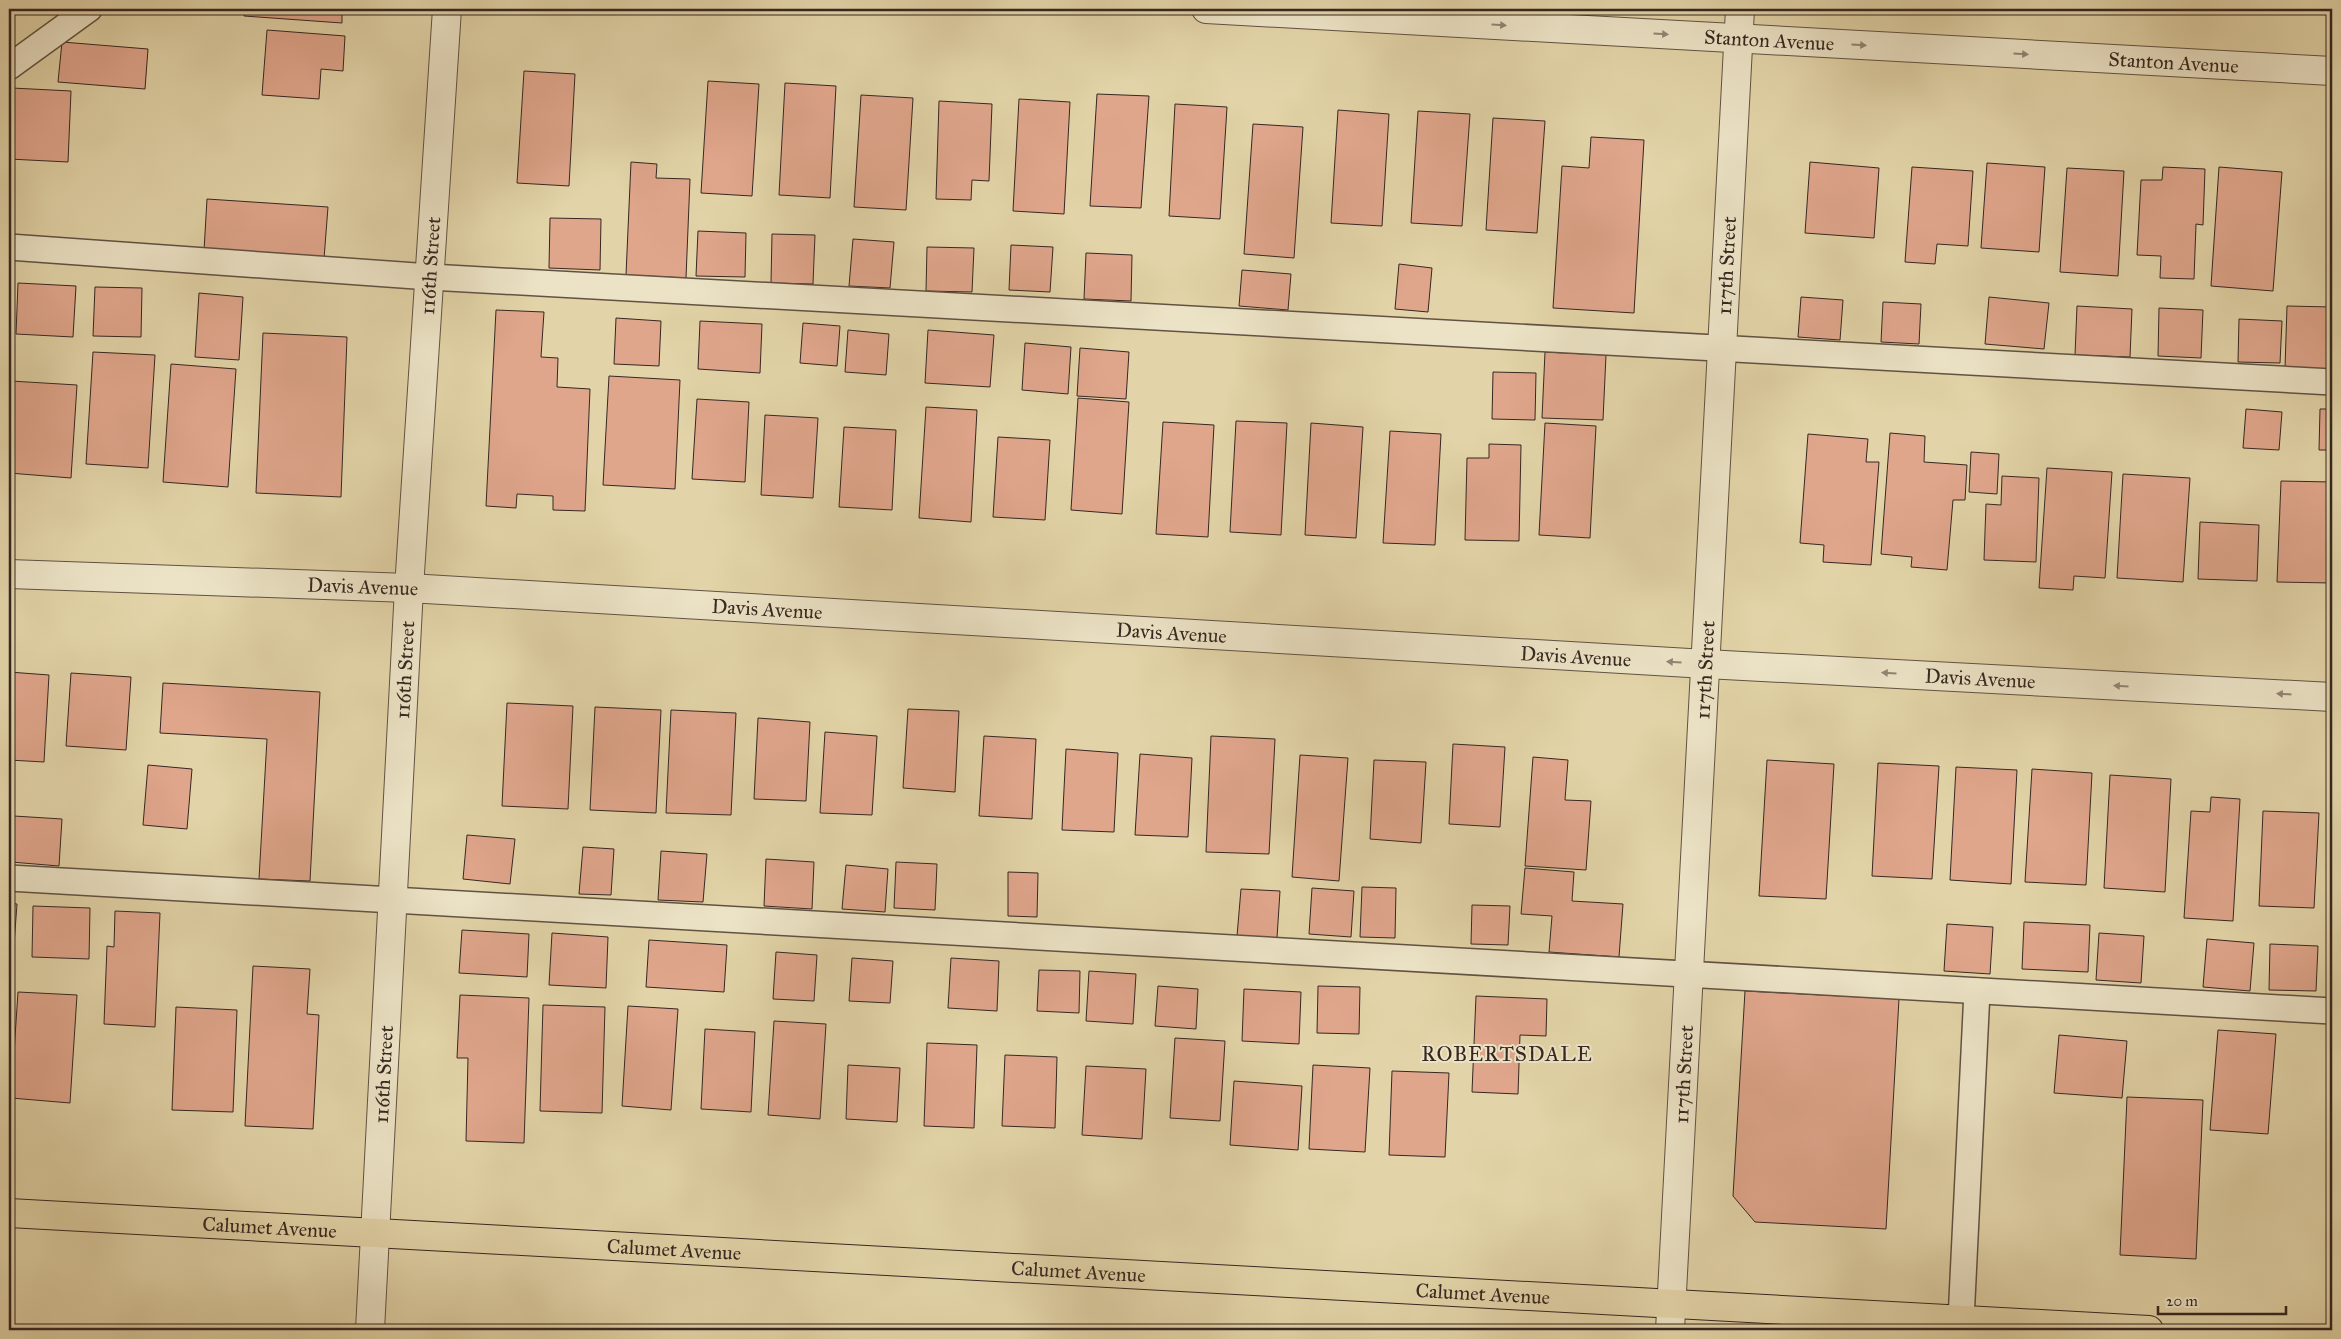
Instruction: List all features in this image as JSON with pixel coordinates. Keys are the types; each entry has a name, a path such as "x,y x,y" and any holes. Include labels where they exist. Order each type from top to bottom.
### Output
{"main road":[{"name":"Calumet Avenue","path":"9,1213 375,1234 1671,1317 1961,1320 2149,1330"}],"street":[{"name":"116th Street","path":"370,1330 409,588 447,9"},
{"name":"Stanton Avenue","path":"1206,9 2332,71"},
{"name":"117th Street","path":"1671,1317 1740,9"},
{"name":"Davis Avenue","path":"9,574 409,588 1706,664 2332,697"}],"lane":[{"path":"9,67 89,9"},
{"path":"9,247 430,277 2332,382"},
{"path":"9,878 2332,1011"},
{"path":"1961,1320 1977,991"}],"building":[{"path":"245,9 342,9 342,23 244,16"},
{"path":"267,30 345,36 343,71 321,69 319,99 262,95"},
{"path":"62,42 148,49 145,89 58,82"},
{"path":"524,71 575,74 569,186 517,183"},
{"path":"708,81 759,84 752,196 701,193"},
{"path":"785,83 836,86 830,198 779,195"},
{"path":"12,88 71,91 68,162 9,159"},
{"path":"1097,94 1149,96 1141,208 1090,206"},
{"path":"861,95 913,98 906,210 854,207"},
{"path":"1019,99 1070,102 1064,214 1013,211"},
{"path":"939,101 992,104 989,181 972,180 971,200 936,199"},
{"path":"1175,104 1227,107 1220,219 1169,216"},
{"path":"1338,110 1389,114 1382,226 1331,223"},
{"path":"1418,111 1470,114 1462,226 1411,223"},
{"path":"1493,118 1545,121 1537,233 1486,230"},
{"path":"1253,124 1303,127 1294,258 1244,254"},
{"path":"1591,137 1644,140 1634,313 1553,308 1562,166 1589,168"},
{"path":"631,162 657,164 656,178 690,179 686,278 626,275"},
{"path":"1810,162 1879,168 1874,238 1805,233"},
{"path":"1987,163 2045,167 2039,252 1981,248"},
{"path":"1912,167 1973,171 1968,246 1937,244 1935,264 1905,262"},
{"path":"2163,167 2205,169 2203,225 2196,224 2194,279 2160,278 2161,256 2137,255 2141,180 2162,180"},
{"path":"2219,167 2282,172 2273,291 2211,286"},
{"path":"2067,168 2124,171 2118,276 2060,272"},
{"path":"207,199 328,207 324,259 204,251"},
{"path":"550,218 601,219 600,270 549,268"},
{"path":"698,231 746,233 745,277 696,276"},
{"path":"772,234 815,235 813,284 771,283"},
{"path":"853,239 894,242 890,288 849,286"},
{"path":"1011,245 1053,247 1050,292 1009,290"},
{"path":"927,247 974,248 972,292 926,291"},
{"path":"1086,253 1132,255 1131,301 1084,299"},
{"path":"1399,264 1432,268 1428,312 1395,309"},
{"path":"1242,270 1291,274 1288,310 1239,306"},
{"path":"18,283 76,286 73,337 16,334"},
{"path":"95,287 142,288 141,337 93,336"},
{"path":"199,293 243,297 239,360 195,357"},
{"path":"1801,297 1843,300 1840,340 1798,337"},
{"path":"1989,297 2049,303 2044,349 1985,344"},
{"path":"1883,302 1921,304 1919,344 1881,342"},
{"path":"2077,306 2132,309 2130,357 2075,355"},
{"path":"2287,306 2332,307 2332,370 2285,368"},
{"path":"2159,308 2203,310 2201,358 2158,356"},
{"path":"496,310 544,312 541,357 558,358 557,387 590,389 585,511 553,510 553,496 517,494 516,508 486,506"},
{"path":"616,318 661,321 659,366 614,364"},
{"path":"2239,319 2282,321 2280,363 2238,362"},
{"path":"700,321 762,324 760,373 698,369"},
{"path":"803,323 840,326 837,366 800,363"},
{"path":"848,330 889,334 886,375 845,372"},
{"path":"928,330 994,335 990,387 925,383"},
{"path":"263,333 347,337 341,497 256,493"},
{"path":"1025,343 1071,347 1068,394 1022,390"},
{"path":"1080,348 1129,352 1126,399 1077,396"},
{"path":"93,352 155,355 148,468 86,464"},
{"path":"1545,352 1606,355 1603,420 1542,418"},
{"path":"171,364 236,369 228,487 163,482"},
{"path":"1493,372 1536,373 1535,420 1492,419"},
{"path":"609,376 680,380 675,489 603,485"},
{"path":"11,381 77,385 71,478 9,473"},
{"path":"1078,398 1129,402 1122,514 1071,510"},
{"path":"697,399 749,402 745,482 692,479"},
{"path":"926,407 977,410 971,522 919,518"},
{"path":"2246,409 2282,412 2279,450 2243,448"},
{"path":"2320,409 2332,409 2332,450 2319,450"},
{"path":"765,415 818,418 813,498 761,495"},
{"path":"1236,421 1287,423 1281,535 1230,532"},
{"path":"1163,422 1214,425 1208,537 1156,534"},
{"path":"1311,423 1363,427 1356,538 1305,535"},
{"path":"1545,423 1596,426 1590,538 1539,535"},
{"path":"844,427 896,430 892,510 839,507"},
{"path":"1390,431 1441,434 1435,545 1383,543"},
{"path":"1890,433 1925,436 1924,462 1967,465 1965,500 1953,500 1947,570 1911,567 1912,557 1881,554"},
{"path":"1808,434 1868,439 1866,462 1879,462 1871,565 1823,562 1824,545 1800,543"},
{"path":"998,437 1050,440 1045,520 993,517"},
{"path":"1489,444 1521,445 1519,541 1465,540 1467,458 1489,458"},
{"path":"1971,452 1999,454 1997,494 1969,492"},
{"path":"2047,468 2112,472 2105,578 2074,576 2073,590 2039,588"},
{"path":"2123,474 2190,478 2183,582 2117,578"},
{"path":"2002,476 2039,478 2036,562 1984,560 1986,504 2001,505"},
{"path":"2281,481 2332,482 2332,583 2277,582"},
{"path":"2200,522 2259,525 2257,581 2198,579"},
{"path":"9,672 49,675 44,762 9,760"},
{"path":"71,673 131,677 126,750 66,746"},
{"path":"163,683 320,692 310,881 259,879 267,739 160,733"},
{"path":"507,703 573,706 568,809 502,806"},
{"path":"595,707 661,710 656,813 590,810"},
{"path":"908,709 959,711 955,792 903,788"},
{"path":"671,710 736,713 731,815 666,813"},
{"path":"758,718 810,722 806,801 754,799"},
{"path":"825,732 877,736 872,815 820,813"},
{"path":"984,736 1036,739 1032,819 979,816"},
{"path":"1211,736 1275,739 1269,854 1206,852"},
{"path":"1453,744 1505,747 1500,827 1449,824"},
{"path":"1066,749 1118,753 1114,832 1062,830"},
{"path":"1140,754 1192,758 1188,837 1135,835"},
{"path":"1300,755 1348,758 1339,881 1292,877"},
{"path":"1533,757 1568,760 1565,800 1591,801 1586,870 1525,866"},
{"path":"1374,760 1426,762 1421,843 1370,839"},
{"path":"1767,760 1834,764 1826,899 1759,896"},
{"path":"1878,763 1939,766 1932,879 1872,876"},
{"path":"148,765 192,769 187,829 143,825"},
{"path":"1956,767 2017,770 2011,884 1950,880"},
{"path":"2032,769 2092,773 2086,885 2025,882"},
{"path":"2110,775 2171,779 2165,892 2104,888"},
{"path":"2211,797 2240,799 2233,921 2184,918 2191,811 2210,812"},
{"path":"2263,811 2319,813 2314,908 2259,906"},
{"path":"14,816 62,819 59,866 11,862"},
{"path":"467,835 515,839 510,884 463,879"},
{"path":"583,847 614,849 611,895 579,894"},
{"path":"661,851 707,854 703,902 658,900"},
{"path":"766,859 814,862 812,909 764,906"},
{"path":"896,862 937,864 935,910 894,908"},
{"path":"846,865 888,869 885,912 842,909"},
{"path":"1525,868 1574,872 1572,901 1623,904 1619,957 1549,952 1552,916 1521,914"},
{"path":"1008,872 1038,873 1037,917 1008,916"},
{"path":"1362,887 1396,888 1395,938 1360,937"},
{"path":"1312,888 1354,891 1351,937 1309,934"},
{"path":"1241,889 1280,891 1277,938 1237,936"},
{"path":"9,903 17,904 12,972 9,972"},
{"path":"1472,905 1510,906 1508,945 1471,944"},
{"path":"33,906 90,908 89,959 32,957"},
{"path":"115,911 160,913 155,1027 104,1024 107,946 114,947"},
{"path":"2024,922 2090,925 2088,972 2022,969"},
{"path":"1947,924 1993,927 1990,974 1944,971"},
{"path":"462,930 529,934 527,977 459,973"},
{"path":"552,933 608,937 606,988 549,985"},
{"path":"2099,933 2144,936 2141,983 2096,980"},
{"path":"2207,939 2254,943 2250,991 2203,987"},
{"path":"649,940 727,945 724,992 646,987"},
{"path":"2270,944 2318,946 2316,991 2269,990"},
{"path":"776,952 817,955 814,1001 773,999"},
{"path":"852,958 893,961 890,1003 849,1001"},
{"path":"951,958 999,961 997,1011 948,1008"},
{"path":"253,966 310,969 307,1014 319,1015 313,1129 245,1126"},
{"path":"1039,970 1080,971 1079,1013 1037,1011"},
{"path":"1089,971 1136,974 1133,1024 1086,1021"},
{"path":"1158,986 1198,989 1196,1029 1155,1026"},
{"path":"1318,986 1360,987 1359,1034 1317,1033"},
{"path":"1244,989 1301,992 1299,1044 1242,1041"},
{"path":"1745,991 1899,999 1886,1229 1755,1222 1733,1196"},
{"path":"18,992 77,995 70,1103 11,1098"},
{"path":"460,995 529,998 524,1143 466,1141 468,1058 457,1058"},
{"path":"1476,996 1547,999 1546,1036 1520,1035 1518,1094 1472,1092"},
{"path":"543,1005 605,1007 602,1113 540,1111"},
{"path":"628,1006 678,1009 671,1110 622,1106"},
{"path":"176,1007 237,1010 233,1112 172,1110"},
{"path":"774,1021 826,1024 820,1119 768,1115"},
{"path":"705,1029 755,1032 751,1112 701,1109"},
{"path":"2218,1030 2276,1034 2268,1134 2210,1130"},
{"path":"2059,1035 2127,1041 2122,1098 2054,1093"},
{"path":"1175,1038 1225,1041 1220,1121 1170,1118"},
{"path":"927,1043 977,1045 974,1128 924,1126"},
{"path":"1005,1055 1057,1057 1055,1128 1002,1126"},
{"path":"848,1065 900,1068 897,1122 846,1119"},
{"path":"1313,1065 1370,1068 1365,1152 1309,1149"},
{"path":"1086,1066 1146,1069 1142,1139 1082,1135"},
{"path":"1392,1071 1449,1073 1445,1157 1389,1155"},
{"path":"1234,1081 1302,1086 1298,1150 1230,1145"},
{"path":"2127,1097 2203,1100 2196,1259 2120,1255"},
{"path":"530,1328 574,1329 574,1330 530,1330"}],"district":[{"name":"ROBERTSDALE","path":"1507,1054"}]}
